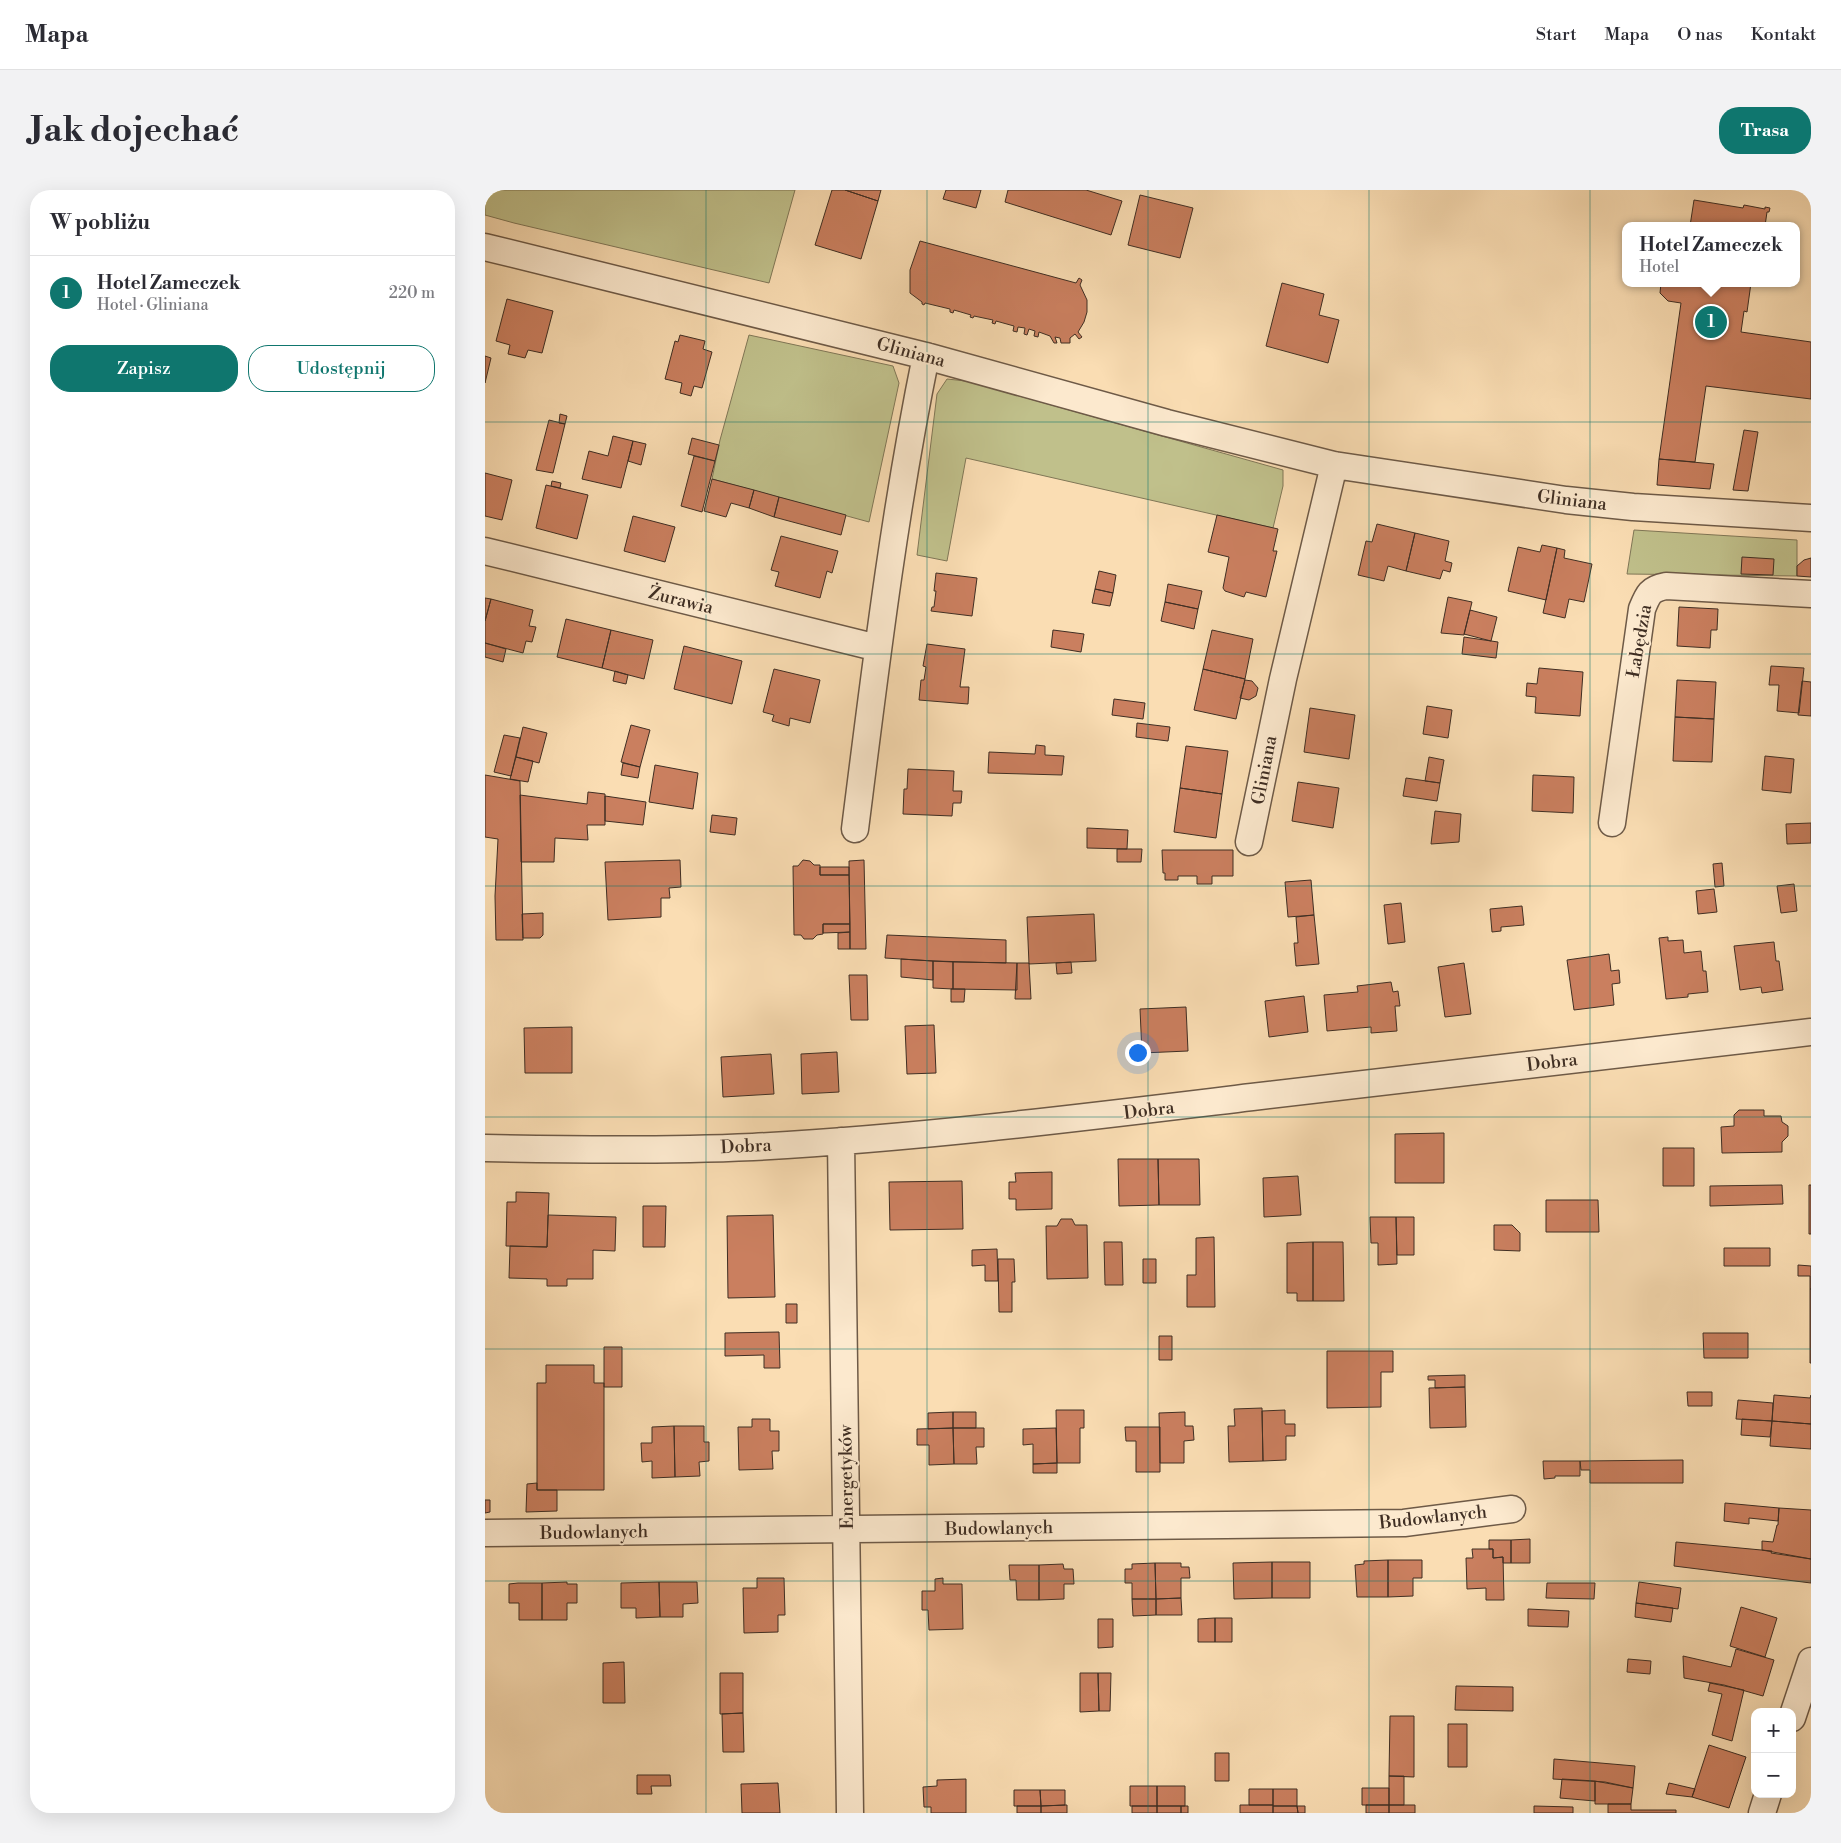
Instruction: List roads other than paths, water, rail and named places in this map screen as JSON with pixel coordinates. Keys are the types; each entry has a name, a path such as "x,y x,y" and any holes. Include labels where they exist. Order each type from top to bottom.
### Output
{"street":[{"name":"Gliniana","path":"485,247 926,356 1184,427 1334,465 1566,500 1700,513 1811,518"},
{"path":"855,829 877,648 915,409 926,356"},
{"name":"Gliniana","path":"1249,842 1283,678 1334,465"},
{"name":"Żurawia","path":"485,551 877,648"},
{"name":"Łabędzia","path":"1612,823 1642,608 1647,596 1654,588 1666,586 1811,594"},
{"name":"Dobra","path":"485,1148 658,1149 841,1141 1112,1114 1811,1032"},
{"name":"Energetyków","path":"841,1141 850,1813"},
{"name":"Budowlanych","path":"485,1534 1404,1523 1512,1508"},
{"path":"1795,1708 1811,1661"},
{"path":"1761,1813 1767,1798"}],"place":[{"name":"Hotel Zameczek","path":"1711,322"}]}
